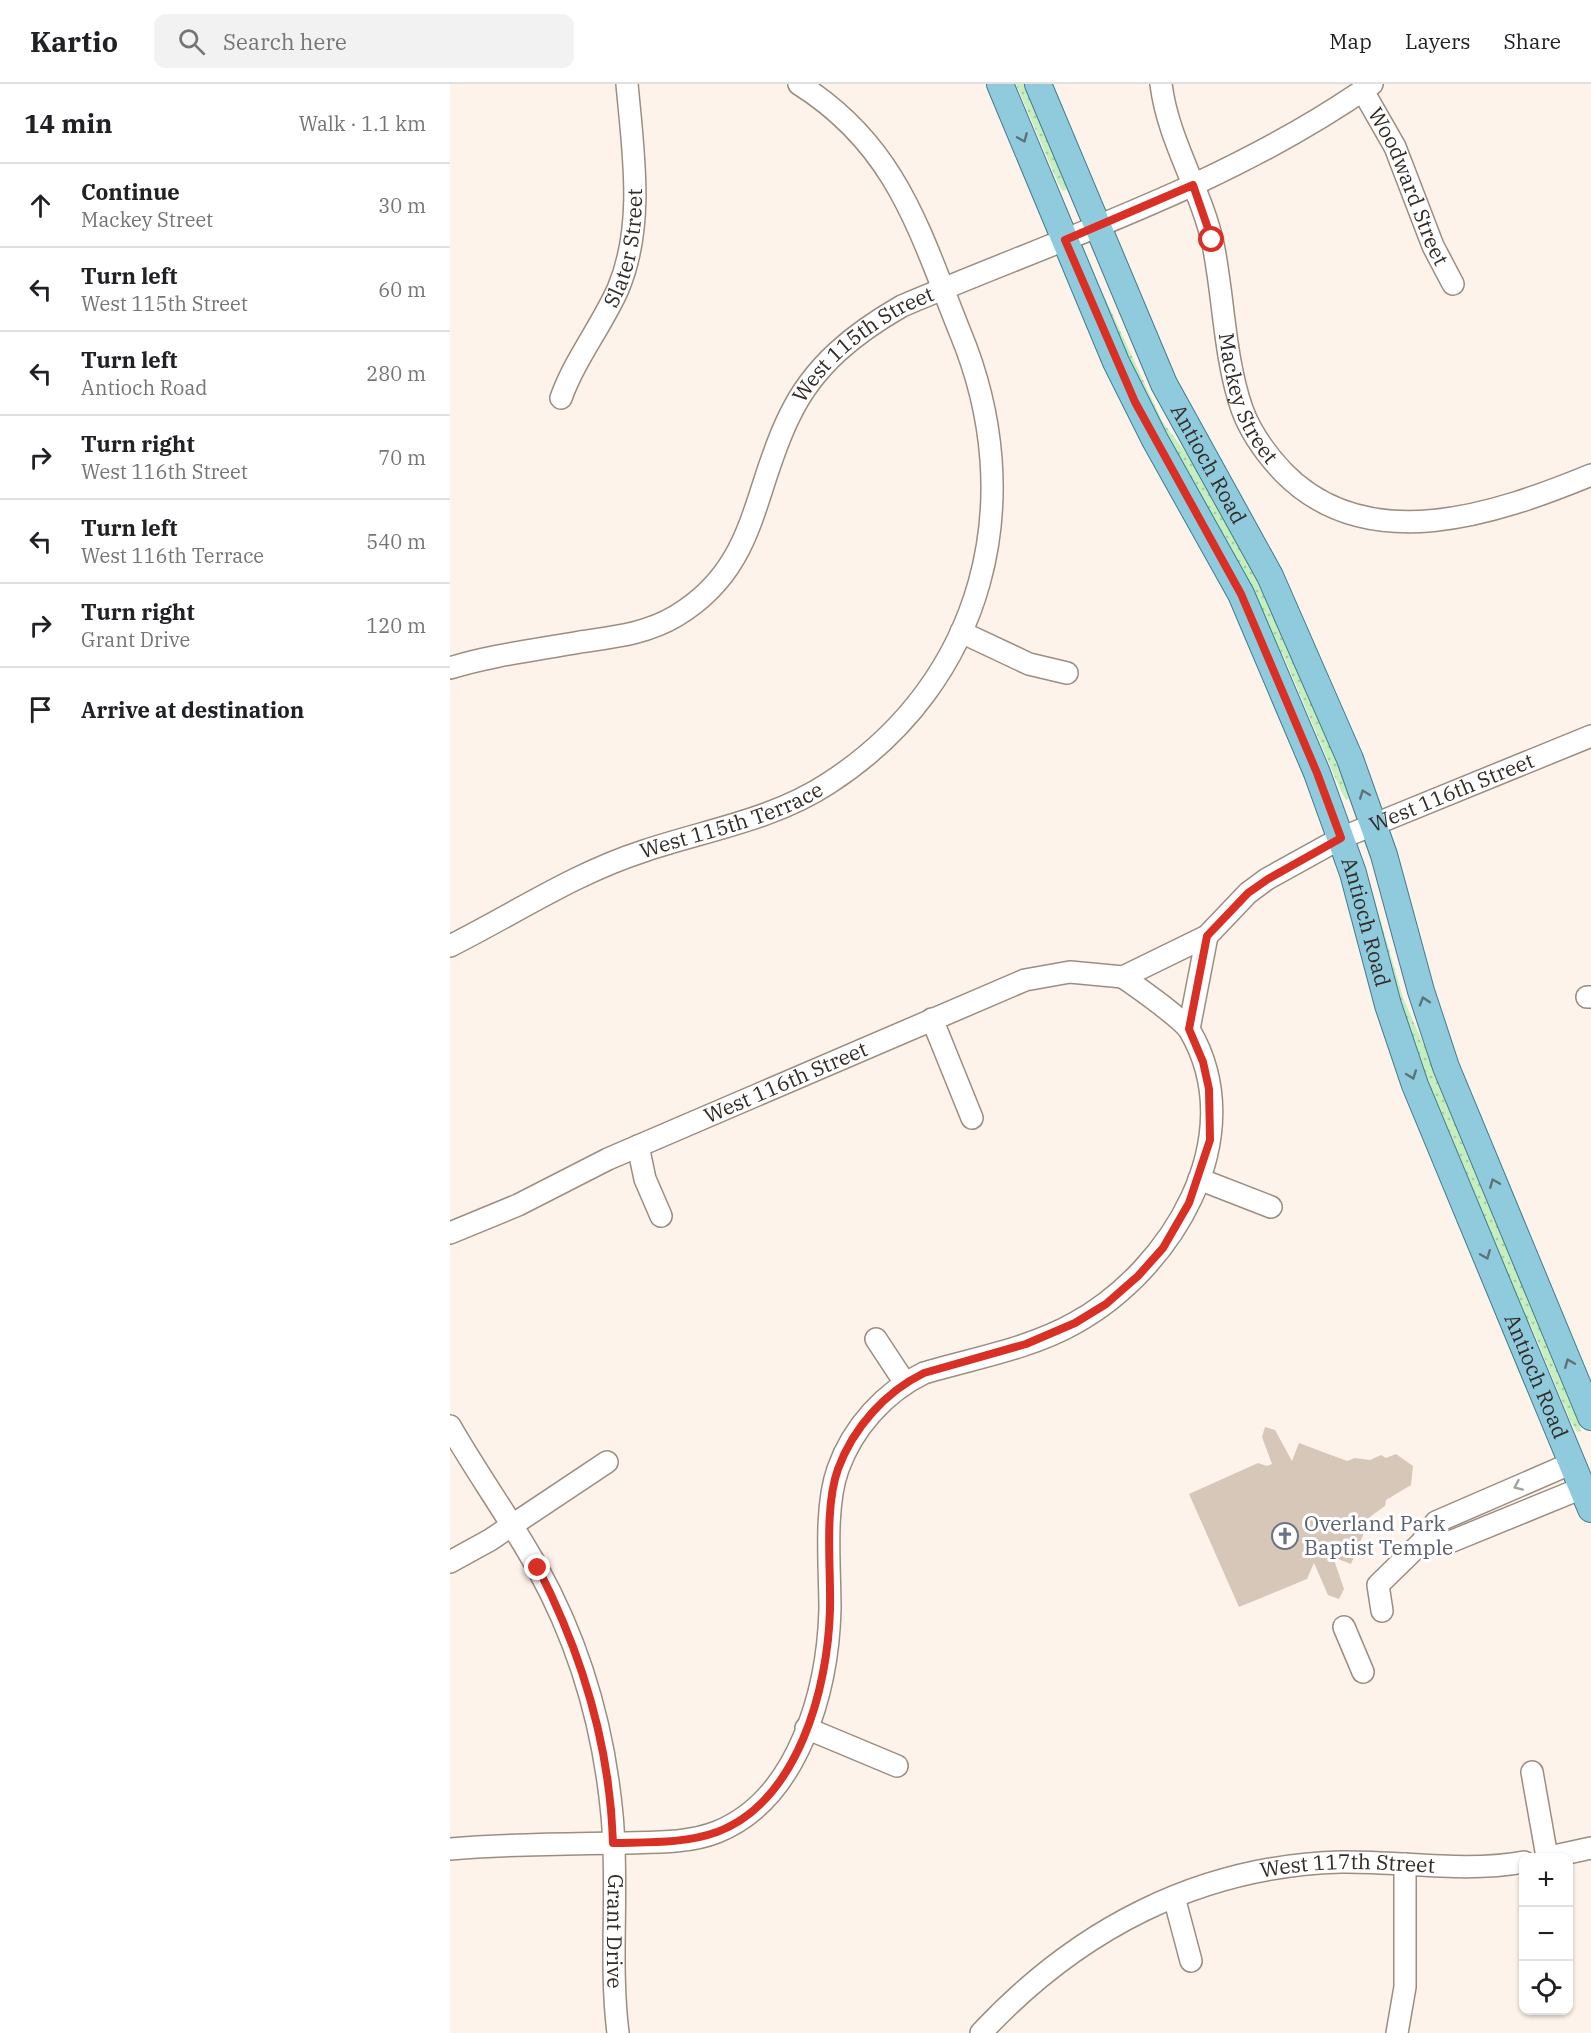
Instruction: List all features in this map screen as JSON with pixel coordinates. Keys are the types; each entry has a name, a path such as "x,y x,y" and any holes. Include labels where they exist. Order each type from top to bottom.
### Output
{"main road":[{"name":"Antioch Road","path":"1000,84 1135,402 1241,594 1317,773 1364,910 1388,1005 1412,1075 1583,1482"},
{"name":"Antioch Road","path":"1038,84 1164,384 1251,537 1286,609 1374,824 1424,1001 1446,1066 1591,1417"}],"street":[{"name":"Slater Street","path":"561,399 577,362 605,318 619,285 628,253 635,197 627,84"},
{"name":"West 115th Terrace","path":"450,946 597,869 643,851 751,820 791,804 828,784 867,755 902,722 946,663 972,606 984,563 992,519 994,476 990,430 980,386 943,289 900,188 878,154 853,125 825,100 799,84"},
{"name":"Mackey Street","path":"1161,84 1172,132 1212,240 1234,380 1242,407 1262,447 1294,483 1335,508 1384,522 1435,521 1512,504 1591,475"},
{"name":"West 115th Street","path":"450,668 513,653 636,633 664,622 689,607 729,566 745,541 790,414 821,367 869,324 902,306 1065,240 1193,185 1271,148 1367,87"},
{"name":"Woodward Street","path":"1367,87 1395,147 1433,246 1454,284"},
{"path":"961,632 1029,664 1067,673"},
{"name":"West 116th Street","path":"450,1233 518,1205 638,1146 1025,980 1070,972 1123,977 1207,936 1258,886 1341,838 1591,736"},
{"path":"1189,1029 1207,936"},
{"path":"450,1849 677,1841 716,1833 740,1821 761,1805 779,1785 792,1764 820,1685 827,1648 831,1504 836,1475 850,1442 871,1413 905,1383 924,1373 1050,1335 1106,1304 1138,1276 1163,1248 1189,1203 1210,1140 1211,1114 1203,1062 1189,1029 1123,977"},
{"path":"932,1019 972,1118"},
{"path":"638,1146 645,1179 661,1216"},
{"path":"1198,1179 1271,1206"},
{"path":"876,1339 905,1383"},
{"name":"Grant Drive","path":"450,1426 554,1599 578,1654 592,1702 604,1755 613,1843 618,2033"},
{"path":"450,1562 512,1526 607,1461"},
{"path":"1382,1611 1378,1585 1422,1542 1436,1522 1583,1482"},
{"path":"1344,1627 1363,1672"},
{"path":"806,1728 897,1766"},
{"path":"1532,1772 1545,1853"},
{"path":"1566,1853 1591,1848"},
{"name":"West 117th Street","path":"981,2033 1012,1999 1080,1945 1106,1928 1207,1884 1248,1873 1340,1862 1477,1865 1519,1862"},
{"path":"1397,2033 1405,1987 1405,1864"},
{"path":"1174,1897 1191,1961"}],"green space":[{"path":"1016,84 1025,84 1067,189 1063,191 1058,183"},
{"path":"1093,272 1162,421 1197,468 1252,563 1334,752 1350,798 1346,800 1284,657 1174,458 1088,273"},
{"path":"1368,877 1403,998 1577,1414 1581,1431 1577,1432 1570,1420 1532,1328 1507,1286 1405,1037 1364,879"}],"building":[{"name":"Overland Park Baptist Temple","path":"1265,1427 1275,1430 1292,1461 1299,1443 1347,1461 1355,1458 1370,1460 1381,1455 1386,1458 1396,1454 1413,1466 1411,1485 1386,1500 1385,1506 1371,1516 1351,1564 1333,1557 1344,1589 1339,1599 1328,1595 1314,1563 1307,1579 1239,1607 1189,1494 1258,1463 1267,1466 1272,1464 1262,1437"}],"place":[{"name":"Overland Park Baptist Temple","path":"1285,1536"}],"route":[{"path":"538,1568 578,1654 592,1702 608,1781 613,1843 677,1841 716,1833 740,1821 761,1805 779,1785 792,1764 820,1685 827,1648 830,1613 831,1504 834,1483 850,1442 871,1413 905,1383 924,1373 1050,1335 1106,1304 1138,1276 1163,1248 1189,1203 1210,1140 1209,1089 1203,1062 1189,1029 1207,936 1248,893 1268,879 1341,838 1317,773 1241,594 1135,402 1065,240 1193,185 1206,217 1212,240"}]}
